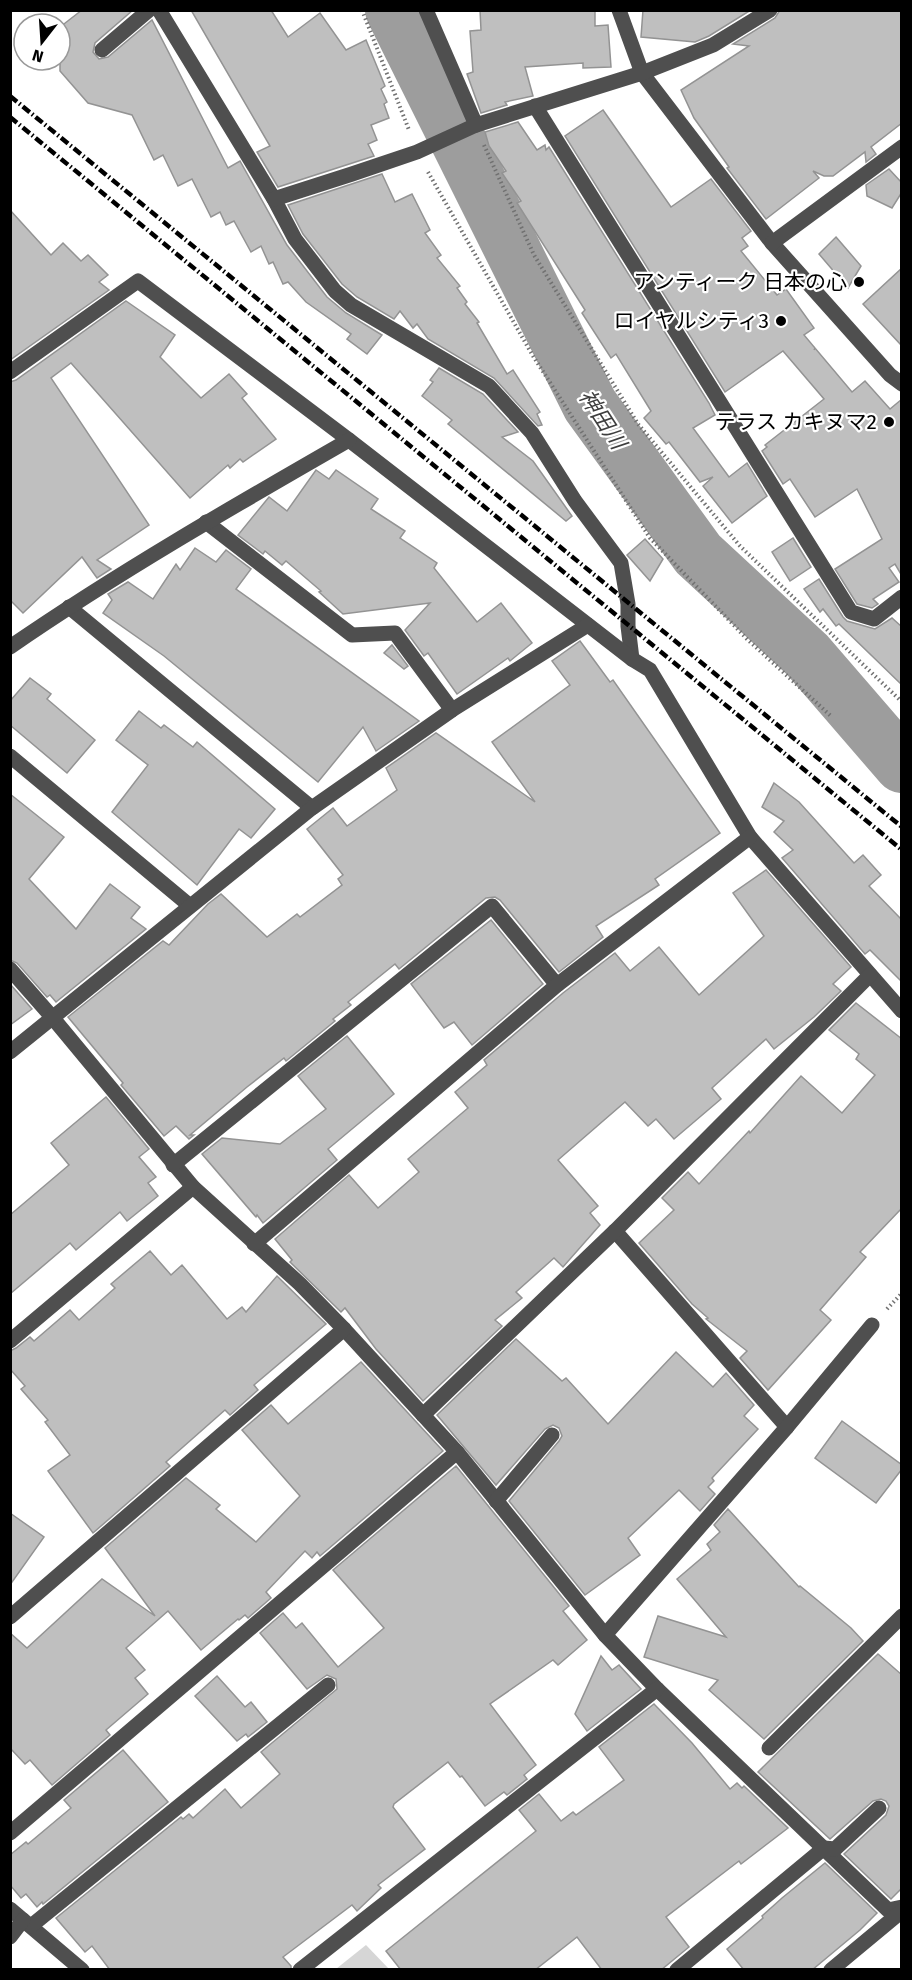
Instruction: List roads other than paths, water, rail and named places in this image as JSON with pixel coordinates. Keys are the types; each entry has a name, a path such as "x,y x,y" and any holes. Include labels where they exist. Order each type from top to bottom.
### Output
{"street":[{"path":"102,50 149,10"},
{"path":"159,10 274,199 295,239 335,291 351,305 489,386 532,434 575,501 621,563 628,604 632,659"},
{"path":"426,10 472,128"},
{"path":"618,10 642,73 772,243 898,375"},
{"path":"274,199 417,152 472,128 536,106 642,73 713,45 770,10"},
{"path":"536,106 851,612 874,619 902,597"},
{"path":"772,243 902,147"},
{"path":"12,368 138,281 349,440 632,659 650,670 750,837 902,1011"},
{"path":"10,648 69,607 206,522 349,440"},
{"path":"206,522 352,635 395,633 452,710"},
{"path":"69,607 312,808"},
{"path":"10,1052 189,905 312,808 452,710 588,625"},
{"path":"10,756 189,905"},
{"path":"254,1244 557,985 750,837"},
{"path":"173,1165 492,906 557,985"},
{"path":"10,969 193,1187 300,1284 457,1452 605,1635 657,1689 888,1910 902,1909"},
{"path":"423,1415 615,1231 870,975"},
{"path":"10,1341 193,1187"},
{"path":"615,1231 787,1427"},
{"path":"605,1635 787,1427 872,1325"},
{"path":"10,1617 344,1329"},
{"path":"496,1501 552,1435"},
{"path":"10,1833 457,1452"},
{"path":"769,1748 902,1616"},
{"path":"10,1937 328,1685"},
{"path":"300,1970 657,1689"},
{"path":"677,1970 824,1848 835,1849 879,1808"},
{"path":"10,1909 82,1970"},
{"path":"831,1970 902,1909"}],"waterway":[{"name":"神田川","path":"393,10 590,405 698,554 807,655 902,765"}],"railway":[{"path":"10,96 902,827"},
{"path":"10,117 902,850"}],"place":[{"name":"アンティーク 日本の心","path":"859,282"},
{"name":"ロイヤルシティ3","path":"781,321"},
{"name":"テラス カキヌマ2","path":"889,422"}]}
